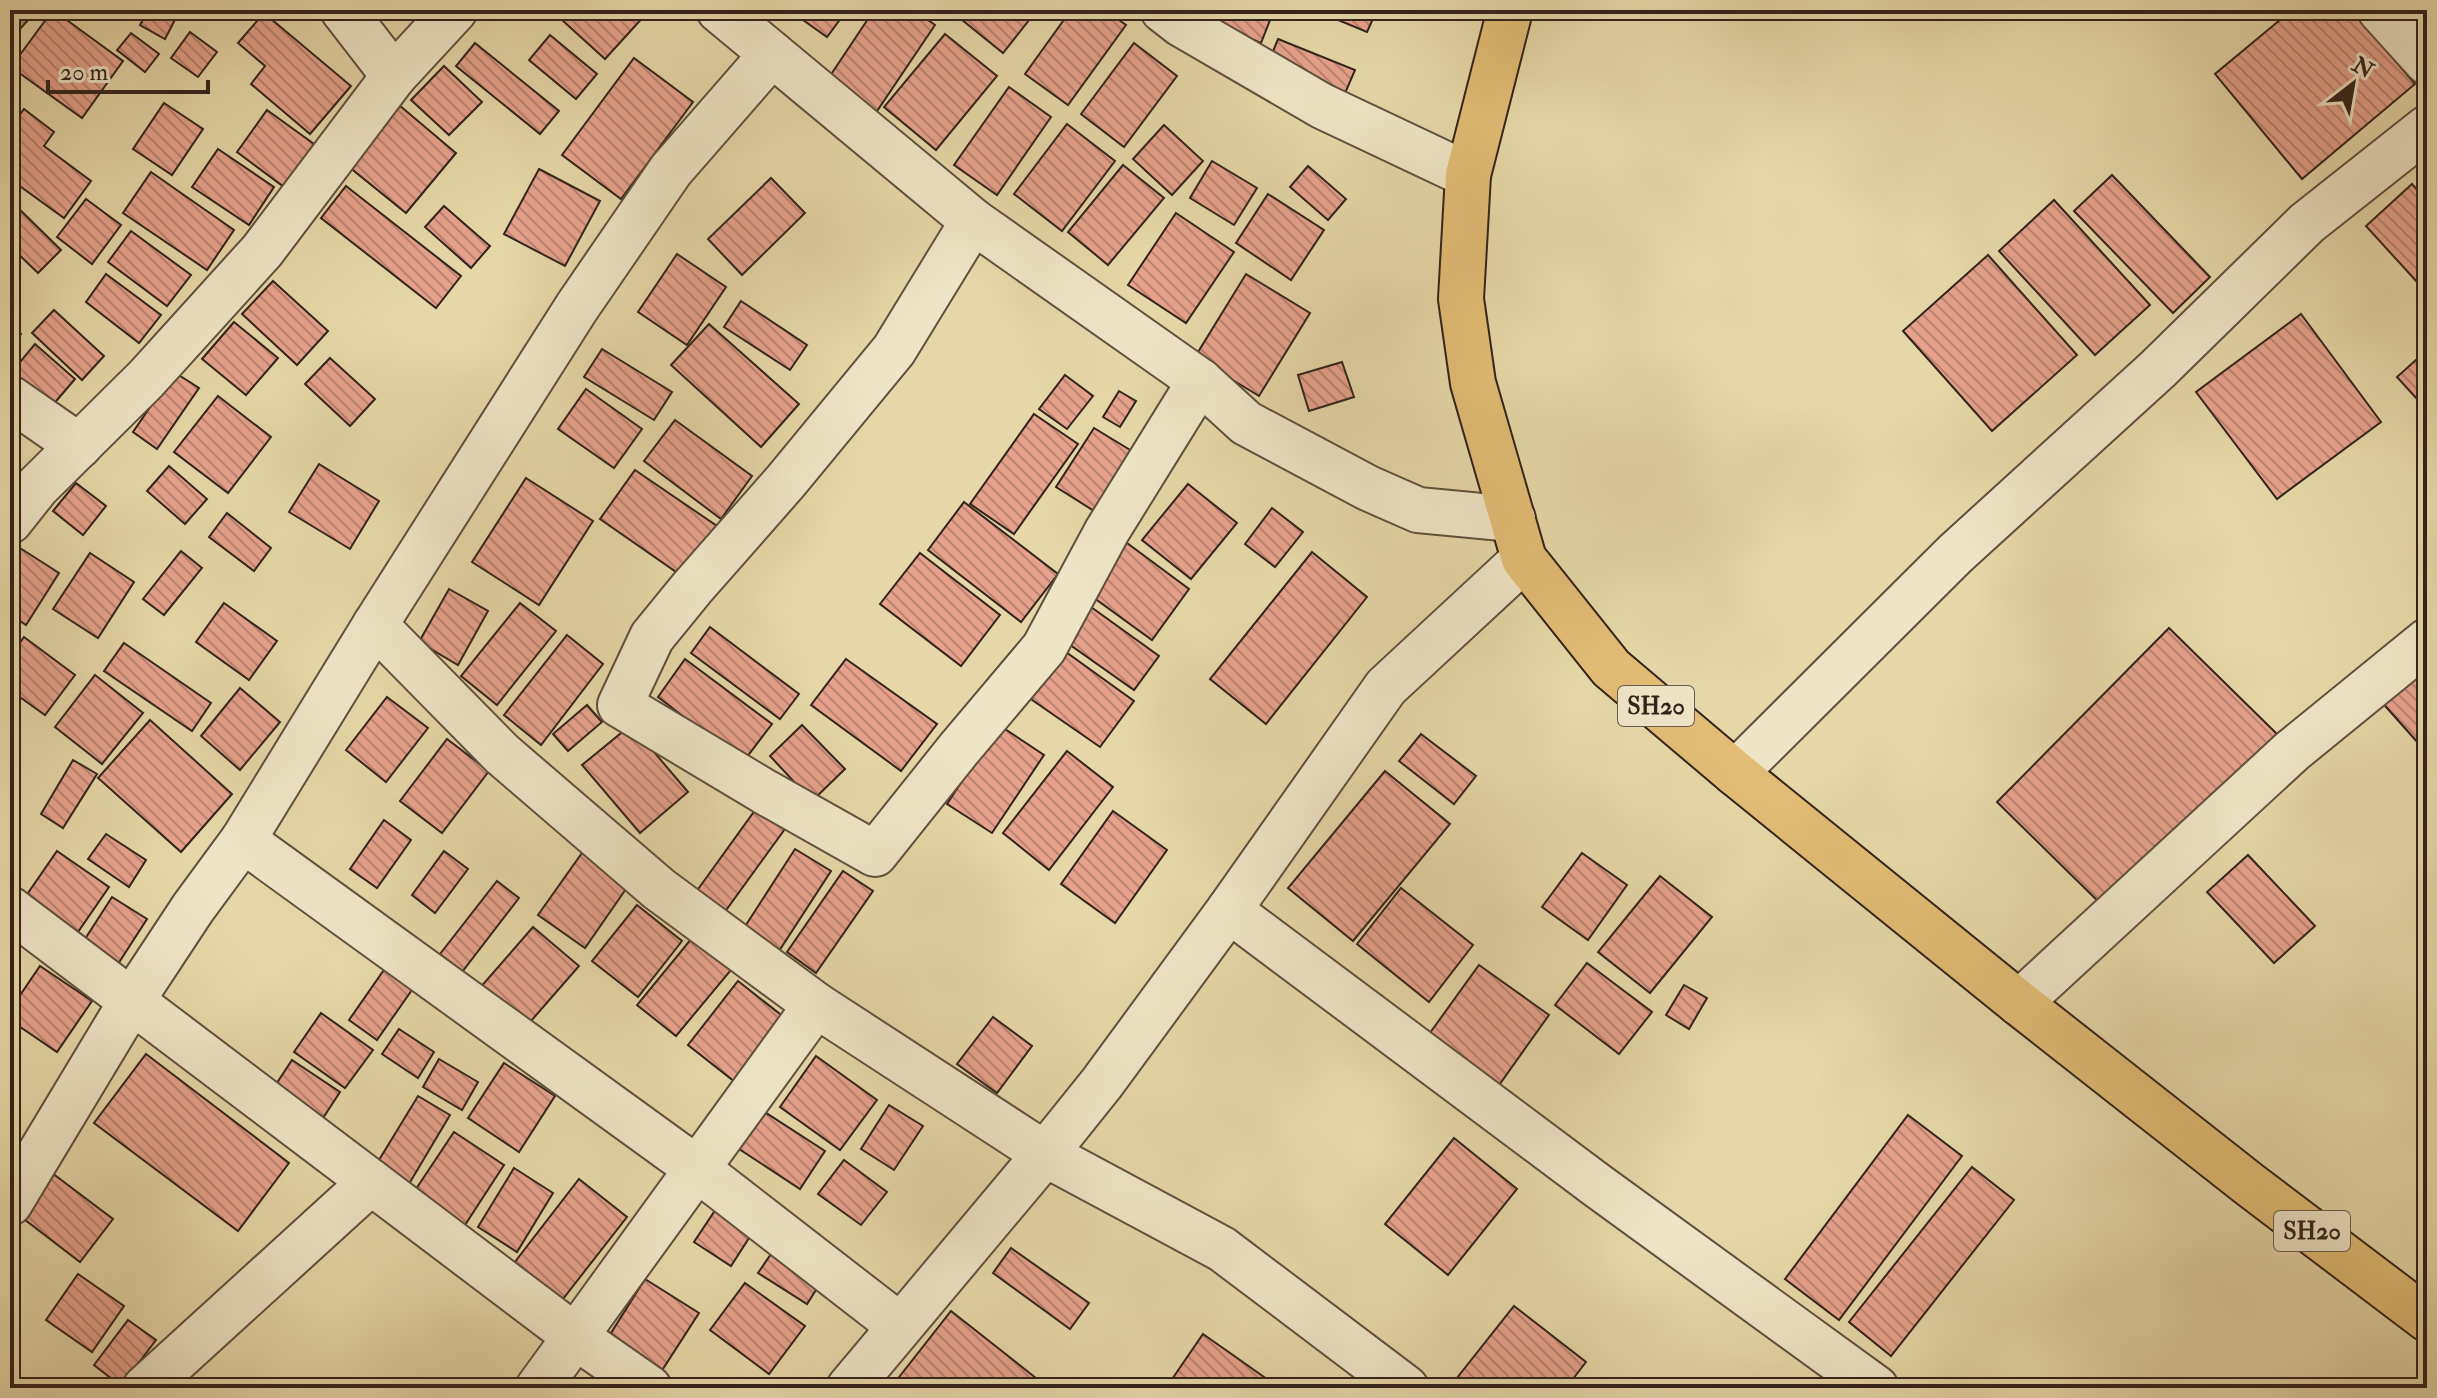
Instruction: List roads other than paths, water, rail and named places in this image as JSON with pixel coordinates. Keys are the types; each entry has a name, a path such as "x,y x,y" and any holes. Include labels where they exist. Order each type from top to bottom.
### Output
{"main road":[{"name":"SH20","path":"1510,10 1468,175 1461,299 1473,383 1519,539 1611,668 1735,773 2019,1003 2427,1319"}],"street":[{"path":"343,10 394,76"},
{"path":"10,521 37,487 146,379 262,251 394,76 455,10"},
{"path":"719,10 973,221 1200,381 1246,423 1368,488 1418,510 1519,539 1386,687 1102,1083 849,1388"},
{"path":"1163,10 1181,24 1322,106 1468,175"},
{"path":"2380,10 2427,62"},
{"path":"10,1203 131,1002 193,908 243,840 577,307 671,170 772,54"},
{"path":"1735,773 1955,554 2147,379 2307,223 2427,128"},
{"path":"973,221 894,350 652,637 620,705 875,854 1044,648 1107,531 1200,381"},
{"path":"10,398 79,446"},
{"path":"375,625 502,754 659,889 816,1005 1045,1154 1222,1249 1406,1388"},
{"path":"2019,1003 2292,751 2427,641"},
{"path":"243,840 696,1168 900,1326"},
{"path":"10,909 576,1337 649,1388"},
{"path":"1229,910 1598,1186 1876,1388"},
{"path":"538,1388 816,1005"},
{"path":"155,1385 371,1182"}]}
